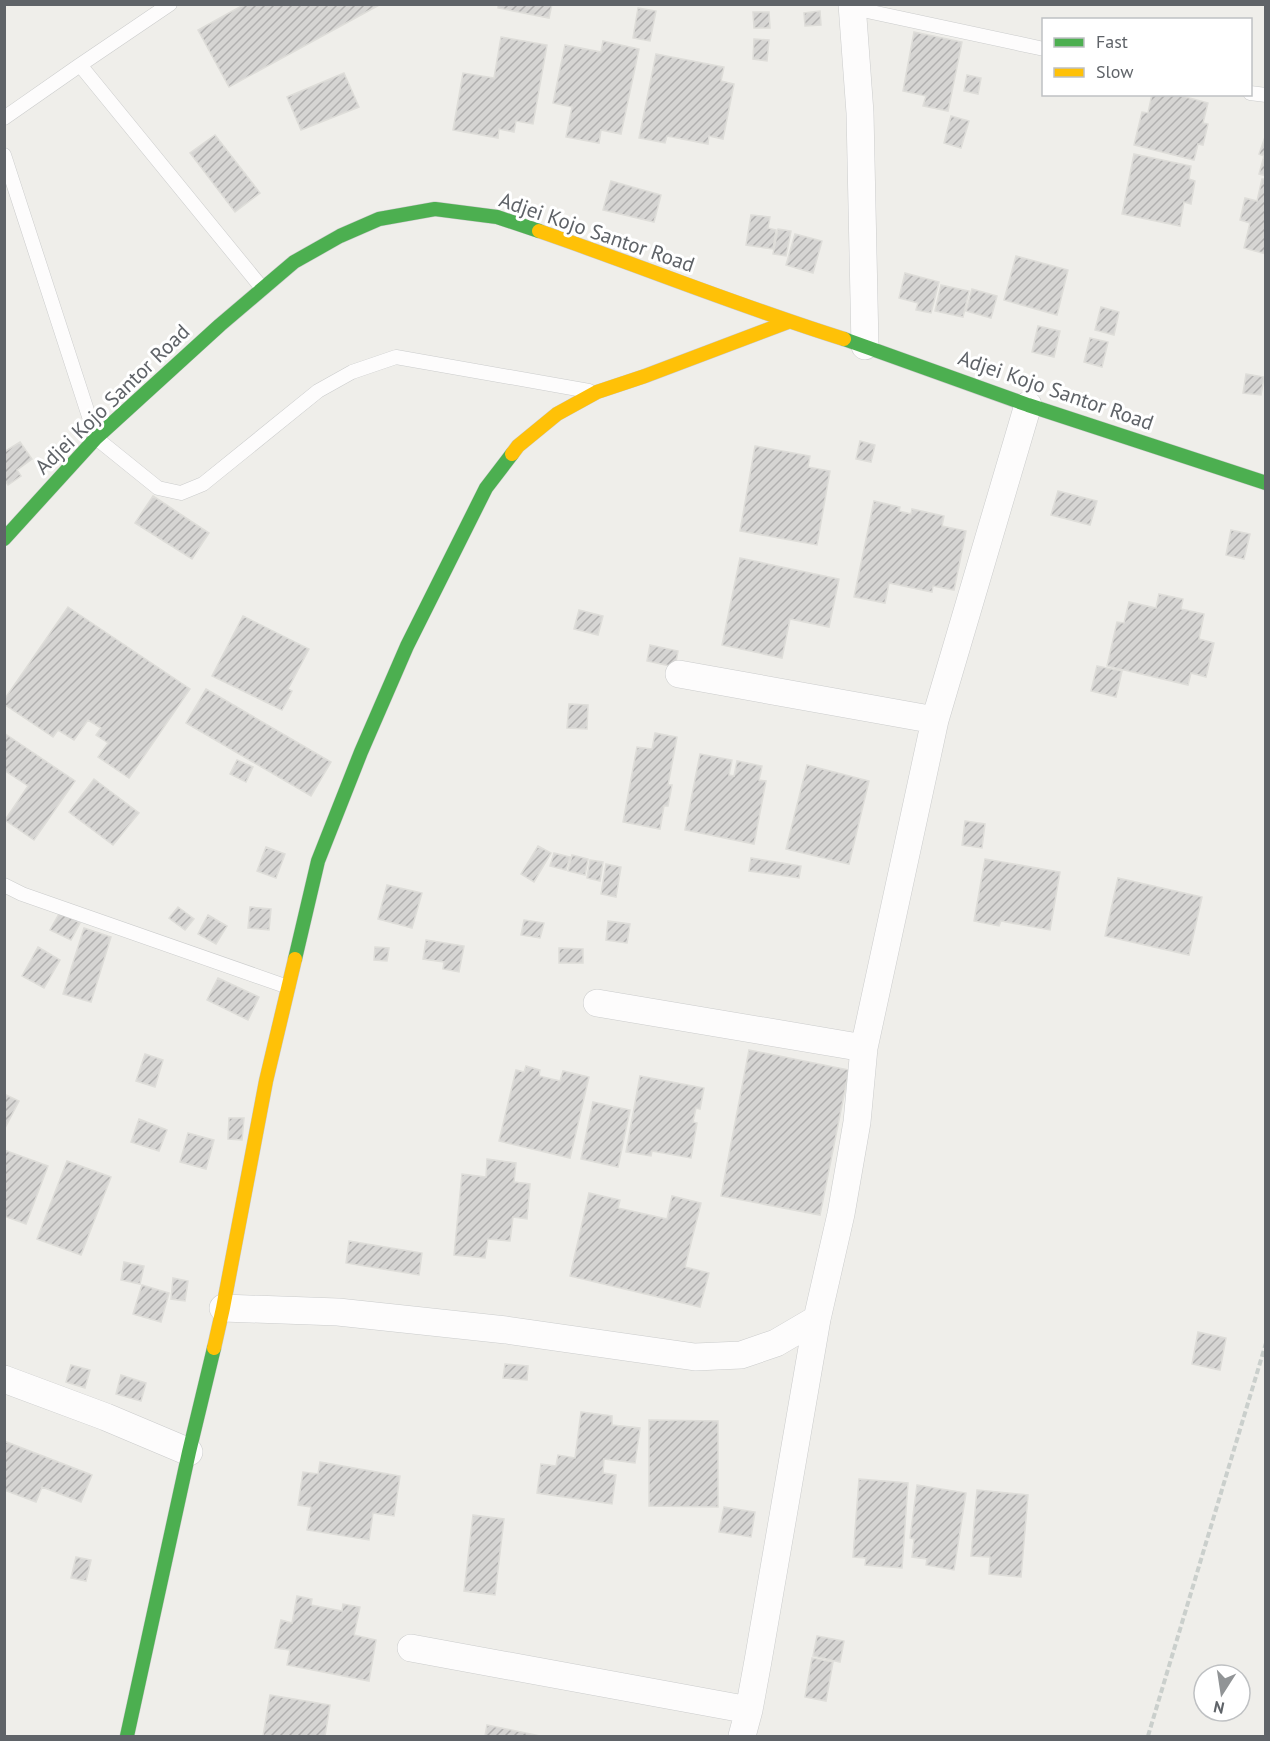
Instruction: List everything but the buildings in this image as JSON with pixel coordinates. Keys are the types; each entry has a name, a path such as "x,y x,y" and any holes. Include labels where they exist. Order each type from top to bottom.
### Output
{"street":[{"path":"853,6 860,113 865,345"},
{"name":"Adjei Kojo Santor Road","path":"4,538 96,438 262,288 294,262 340,236 380,219 435,209 497,216 788,322 865,345 1028,405 1266,483"},
{"path":"127,1737 223,1308 263,1093 318,861 361,752 407,646 486,488 518,446 557,414 597,392 788,322"},
{"path":"742,1737 749,1710 817,1319 841,1214 855,1134 864,1048 935,720 1028,405"},
{"path":"680,674 935,720"},
{"path":"597,1003 864,1048"},
{"path":"223,1308 338,1312 506,1330 695,1358 741,1355 776,1343 817,1319"},
{"path":"4,1379 189,1452"},
{"path":"411,1648 749,1710"}],"lane":[{"path":"4,118 170,4"},
{"path":"853,6 1042,49"},
{"path":"80,65 262,288"},
{"path":"4,154 96,438 158,488 181,494 203,484 318,391 352,372 396,357 597,392"},
{"path":"4,885 22,894 288,987"}],"path":[{"path":"1148,1737 1266,1343"}],"traffic: fast":[{"path":"4,539 96,438 220,325 294,262 340,236 379,219 435,209 497,217 539,231"},
{"path":"844,339 1028,405 1266,483"},
{"path":"295,959 318,861 361,752 407,646 486,488 512,454"},
{"path":"127,1736 214,1348"}],"traffic: slow":[{"path":"539,231 767,314 844,339"},
{"path":"512,454 518,446 557,414 597,392 788,322"},
{"path":"214,1348 266,1081 295,959"}]}
